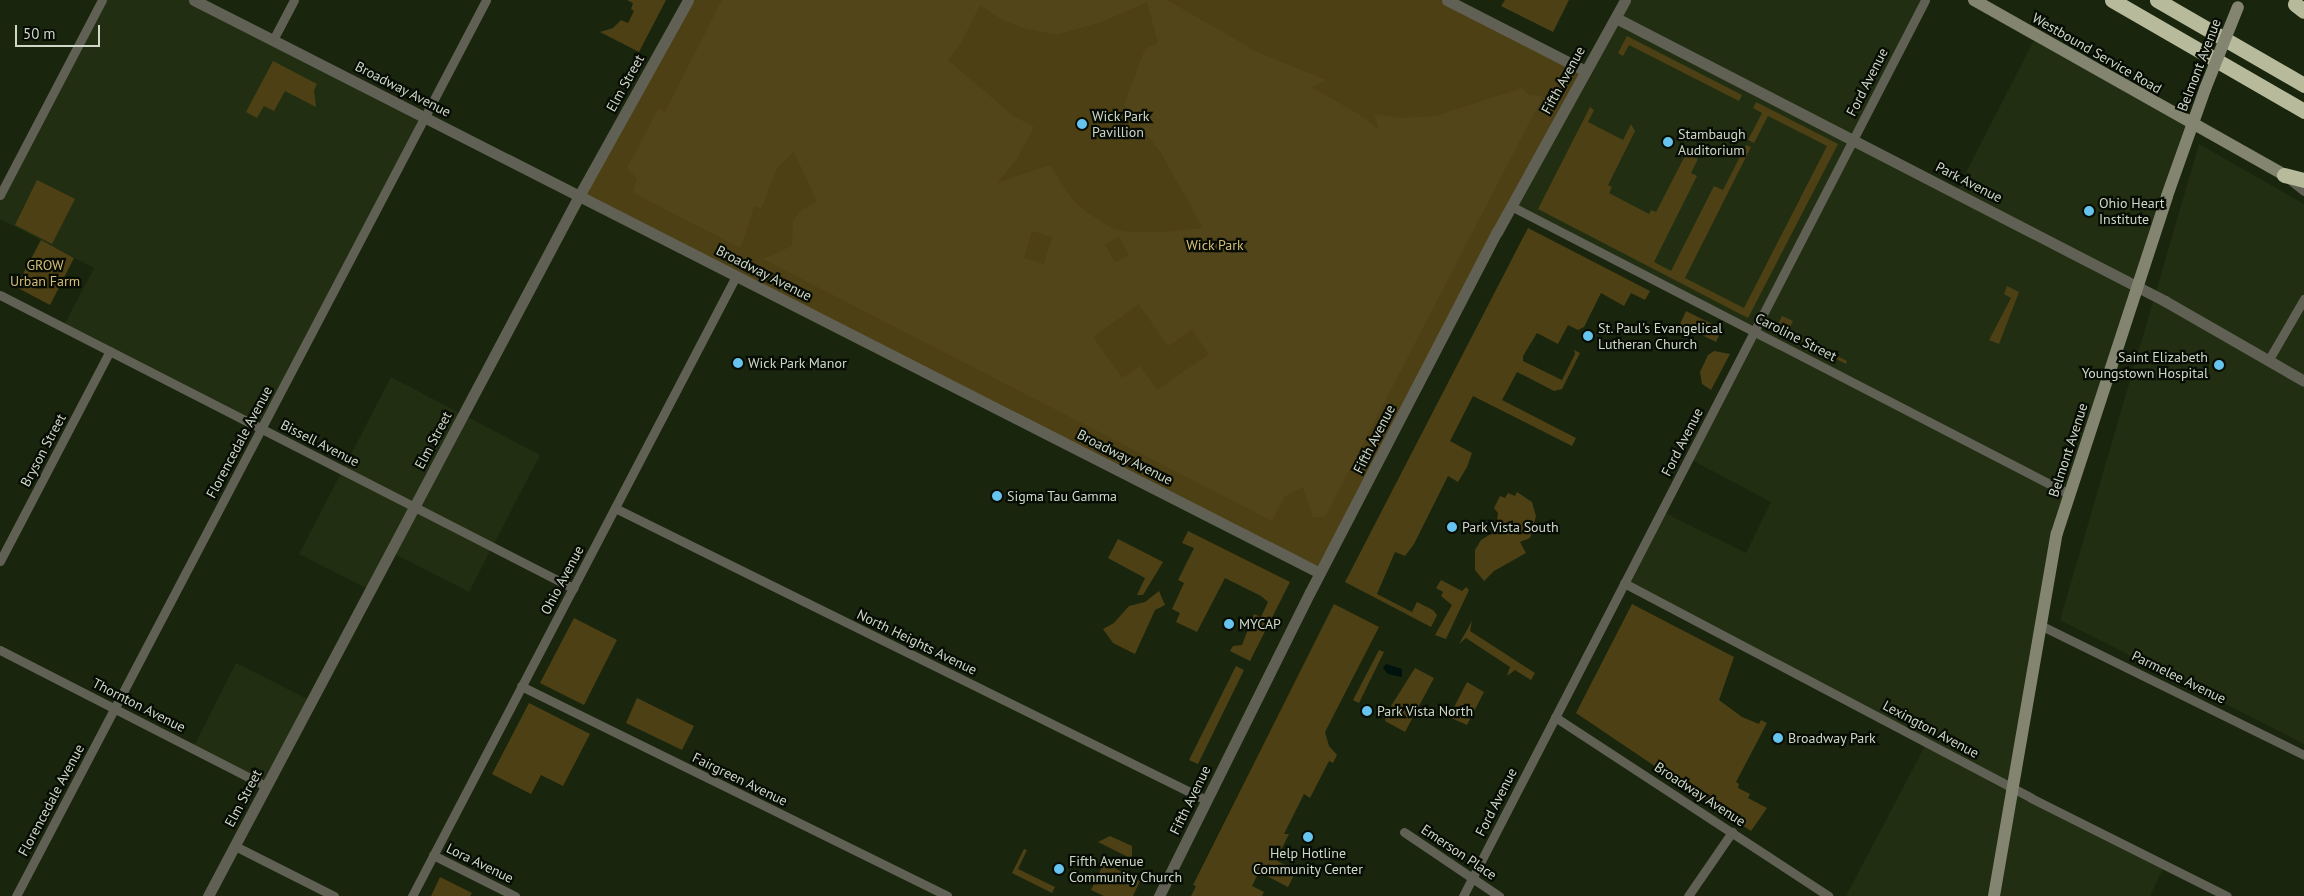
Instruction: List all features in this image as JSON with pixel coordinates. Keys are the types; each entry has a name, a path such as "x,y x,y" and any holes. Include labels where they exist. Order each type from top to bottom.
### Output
{"highway":[{"path":"2112,0 2304,111"},
{"path":"2157,0 2304,85"},
{"path":"2284,174 2304,180"}],"main road":[{"name":"Westbound Service Road","path":"1974,0 2191,125 2284,174"},
{"name":"Belmont Avenue","path":"1994,896 2057,533 2191,125 2239,3"}],"street":[{"path":"0,195 102,0"},
{"name":"Broadway Avenue","path":"194,0 1320,573"},
{"path":"273,40 294,0"},
{"name":"Florencedale Avenue","path":"16,896 486,0"},
{"name":"Elm Street","path":"208,896 579,196 688,0"},
{"path":"1447,0 1586,72"},
{"name":"Fifth Avenue","path":"1159,896 1320,573 1511,206 1625,0"},
{"name":"Ford Avenue","path":"1463,896 1925,0"},
{"name":"Park Avenue","path":"1616,18 2137,287 2304,381"},
{"path":"2284,174 2304,191"},
{"name":"Caroline Street","path":"1511,206 2069,494"},
{"name":"Ohio Avenue","path":"412,896 736,276"},
{"name":"Bissell Avenue","path":"0,295 573,588"},
{"path":"2268,361 2304,299"},
{"name":"Bryson Street","path":"0,561 110,351"},
{"name":"North Heights Avenue","path":"615,508 1206,800"},
{"name":"Lexington Avenue","path":"1624,583 2013,788 2227,896"},
{"name":"Parmelee Avenue","path":"2040,625 2304,755"},
{"name":"Thornton Avenue","path":"0,650 266,786"},
{"name":"Fairgreen Avenue","path":"521,686 947,896"},
{"name":"Broadway Avenue","path":"1555,717 1829,896"},
{"name":"Emerson Place","path":"1404,832 1499,896"},
{"path":"1688,896 1732,832"},
{"path":"235,846 334,896"},
{"name":"Lora Avenue","path":"433,855 515,896"}],"shaded area":[{"path":"102,0 194,0 424,117 261,429 63,327 94,268 0,219 0,195"},
{"path":"1625,0 1925,0 1853,139 1956,192 2036,36 2191,125 2069,494 2013,788 2165,865 2150,896 1846,896 1927,742 1624,583 1661,511 1746,553 1771,502 1688,458 1754,331 1511,206"},
{"name":"Saint Elizabeth Youngstown Hospital","path":"2199,144 2304,204 2304,744 2060,620"},
{"path":"391,377 540,455 469,592 391,552 370,590 299,554"},
{"path":"236,663 311,701 266,786 193,748"},
{"path":"1386,664 1402,669 1402,677 1388,674 1383,668"}],"green space":[{"path":"627,0 666,0 639,52 600,32 613,28 621,20 628,23 634,11 631,9 633,3"},
{"name":"Wick Park","path":"688,0 1447,0 1586,71 1320,573 579,196"},
{"name":"Wick Park","path":"722,0 1167,0 1257,52 1326,80 1312,87 1358,114 1379,130 1374,114 1399,118 1436,116 1522,88 1529,95 1543,96 1325,517 1313,517 1303,487 1284,497 1272,521 763,259 792,246 793,221 802,210 817,201 794,152 777,168 761,209 754,206 741,248 633,193 637,179 627,168 659,108 665,112","holes":["1147,2 1158,43 1145,49 1124,105 1161,153 1203,228 1165,232 1128,232 1113,229 1083,210 1069,195 1050,165 997,183 1017,159 1034,127 1012,115 948,60 961,43 980,5 999,18 1023,28 1057,35 1104,21","1032,231 1052,237 1044,264 1024,258","1119,237 1129,255 1115,263 1105,244","1139,304 1168,346 1192,330 1209,354 1157,390 1140,366 1122,378 1093,337"]},
{"path":"1505,0 1569,0 1553,32 1501,6"},
{"path":"1627,36 1742,95 1739,101 1629,45 1623,56 1618,53"},
{"path":"273,61 317,84 314,90 316,107 285,91 274,111 264,106 257,118 246,112"},
{"path":"1756,102 1838,144 1748,318 1538,209 1590,107 1594,110 1588,122 1623,140 1631,124 1635,131 1608,185 1612,187 1609,193 1649,214 1651,210 1656,212 1686,154 1698,159 1691,173 1697,176 1654,262 1671,271 1714,186 1723,190 1746,145 1751,147 1685,278 1744,308 1827,146 1768,116 1754,143 1748,140 1762,113 1753,108"},
{"path":"37,180 75,199 52,244 15,225"},
{"path":"1528,228 1650,291 1645,300 1631,293 1624,306 1601,293 1584,327 1578,330 1568,325 1558,344 1537,333 1523,356 1523,361 1562,380 1575,354 1574,350 1580,353 1562,389 1554,391 1517,372 1502,400 1576,438 1572,446 1473,396 1450,441 1472,453 1467,467 1458,482 1448,476 1414,544 1405,556 1395,552 1377,594 1412,612 1417,602 1433,610 1437,615 1431,627 1345,582"},
{"name":"GROW Urban Farm","path":"41,240 74,258 50,305 16,287"},
{"path":"2007,286 2019,292 1999,344 1989,340 2011,298 2004,294"},
{"path":"1686,311 1722,329 1716,342 1680,324"},
{"path":"1782,316 1793,321 1788,331 1847,361 1846,364 1776,329"},
{"path":"1714,351 1730,354 1711,390 1702,384 1700,372 1708,355"},
{"path":"1517,492 1532,502 1536,516 1530,538 1520,542 1526,553 1494,571 1484,581 1475,570 1475,550 1481,540 1496,531 1498,513 1494,508 1500,496 1505,498 1508,493 1515,496"},
{"path":"1188,531 1290,582 1250,661 1230,651 1233,646 1242,645 1254,614 1261,617 1268,602 1261,596 1225,578 1197,632 1176,622 1180,613 1172,609 1184,583 1178,580 1194,548 1182,543"},
{"path":"1118,539 1163,562 1143,595 1137,595 1145,578 1108,558"},
{"path":"1441,580 1462,591 1466,587 1469,590 1446,639 1435,635 1452,605 1441,596 1443,592 1436,588"},
{"path":"1159,591 1165,605 1155,610 1135,654 1113,643 1103,629 1114,623 1129,606 1145,602"},
{"path":"1334,604 1379,627 1325,732 1329,746 1337,755 1333,763 1329,761 1310,798 1304,794 1284,834 1289,834 1276,860 1296,871 1288,887 1259,872 1252,886 1264,892 1262,896 1191,896 1196,886 1193,885"},
{"path":"1632,604 1734,657 1719,700 1742,717 1759,724 1761,720 1767,723 1736,782 1739,784 1738,788 1750,794 1748,798 1767,808 1751,831 1576,713"},
{"path":"574,618 617,640 584,705 540,683"},
{"path":"1472,621 1470,631 1535,673 1531,680 1515,670 1507,676 1510,667 1466,638 1459,644"},
{"path":"1379,650 1384,652 1359,703 1353,700"},
{"path":"1236,666 1244,670 1198,764 1189,760"},
{"path":"1415,668 1434,678 1405,732 1385,721 1386,714"},
{"path":"1467,682 1484,692 1467,725 1449,717"},
{"path":"637,698 694,726 682,750 626,723"},
{"path":"529,703 590,734 563,786 541,775 531,794 492,774"},
{"path":"1110,836 1132,846 1132,859 1098,842"},
{"path":"1024,849 1027,850 1018,869 1055,887 1052,893 1012,873"},
{"path":"1104,863 1140,881 1133,896 1104,896 1091,890"},
{"path":"440,877 472,893 470,896 431,896"}],"place":[{"name":"Wick Park Pavillion","path":"1082,124"},
{"name":"Stambaugh Auditorium","path":"1668,142"},
{"name":"Ohio Heart Institute","path":"2089,211"},
{"name":"St. Paul's Evangelical Lutheran Church","path":"1588,336"},
{"name":"Wick Park Manor","path":"738,363"},
{"name":"Saint Elizabeth Youngstown Hospital","path":"2219,365"},
{"name":"Sigma Tau Gamma","path":"997,496"},
{"name":"Park Vista South","path":"1452,527"},
{"name":"MYCAP","path":"1229,624"},
{"name":"Park Vista North","path":"1367,711"},
{"name":"Broadway Park","path":"1778,738"},
{"name":"Help Hotline Community Center","path":"1308,837"},
{"name":"Fifth Avenue Community Church","path":"1059,869"}]}
